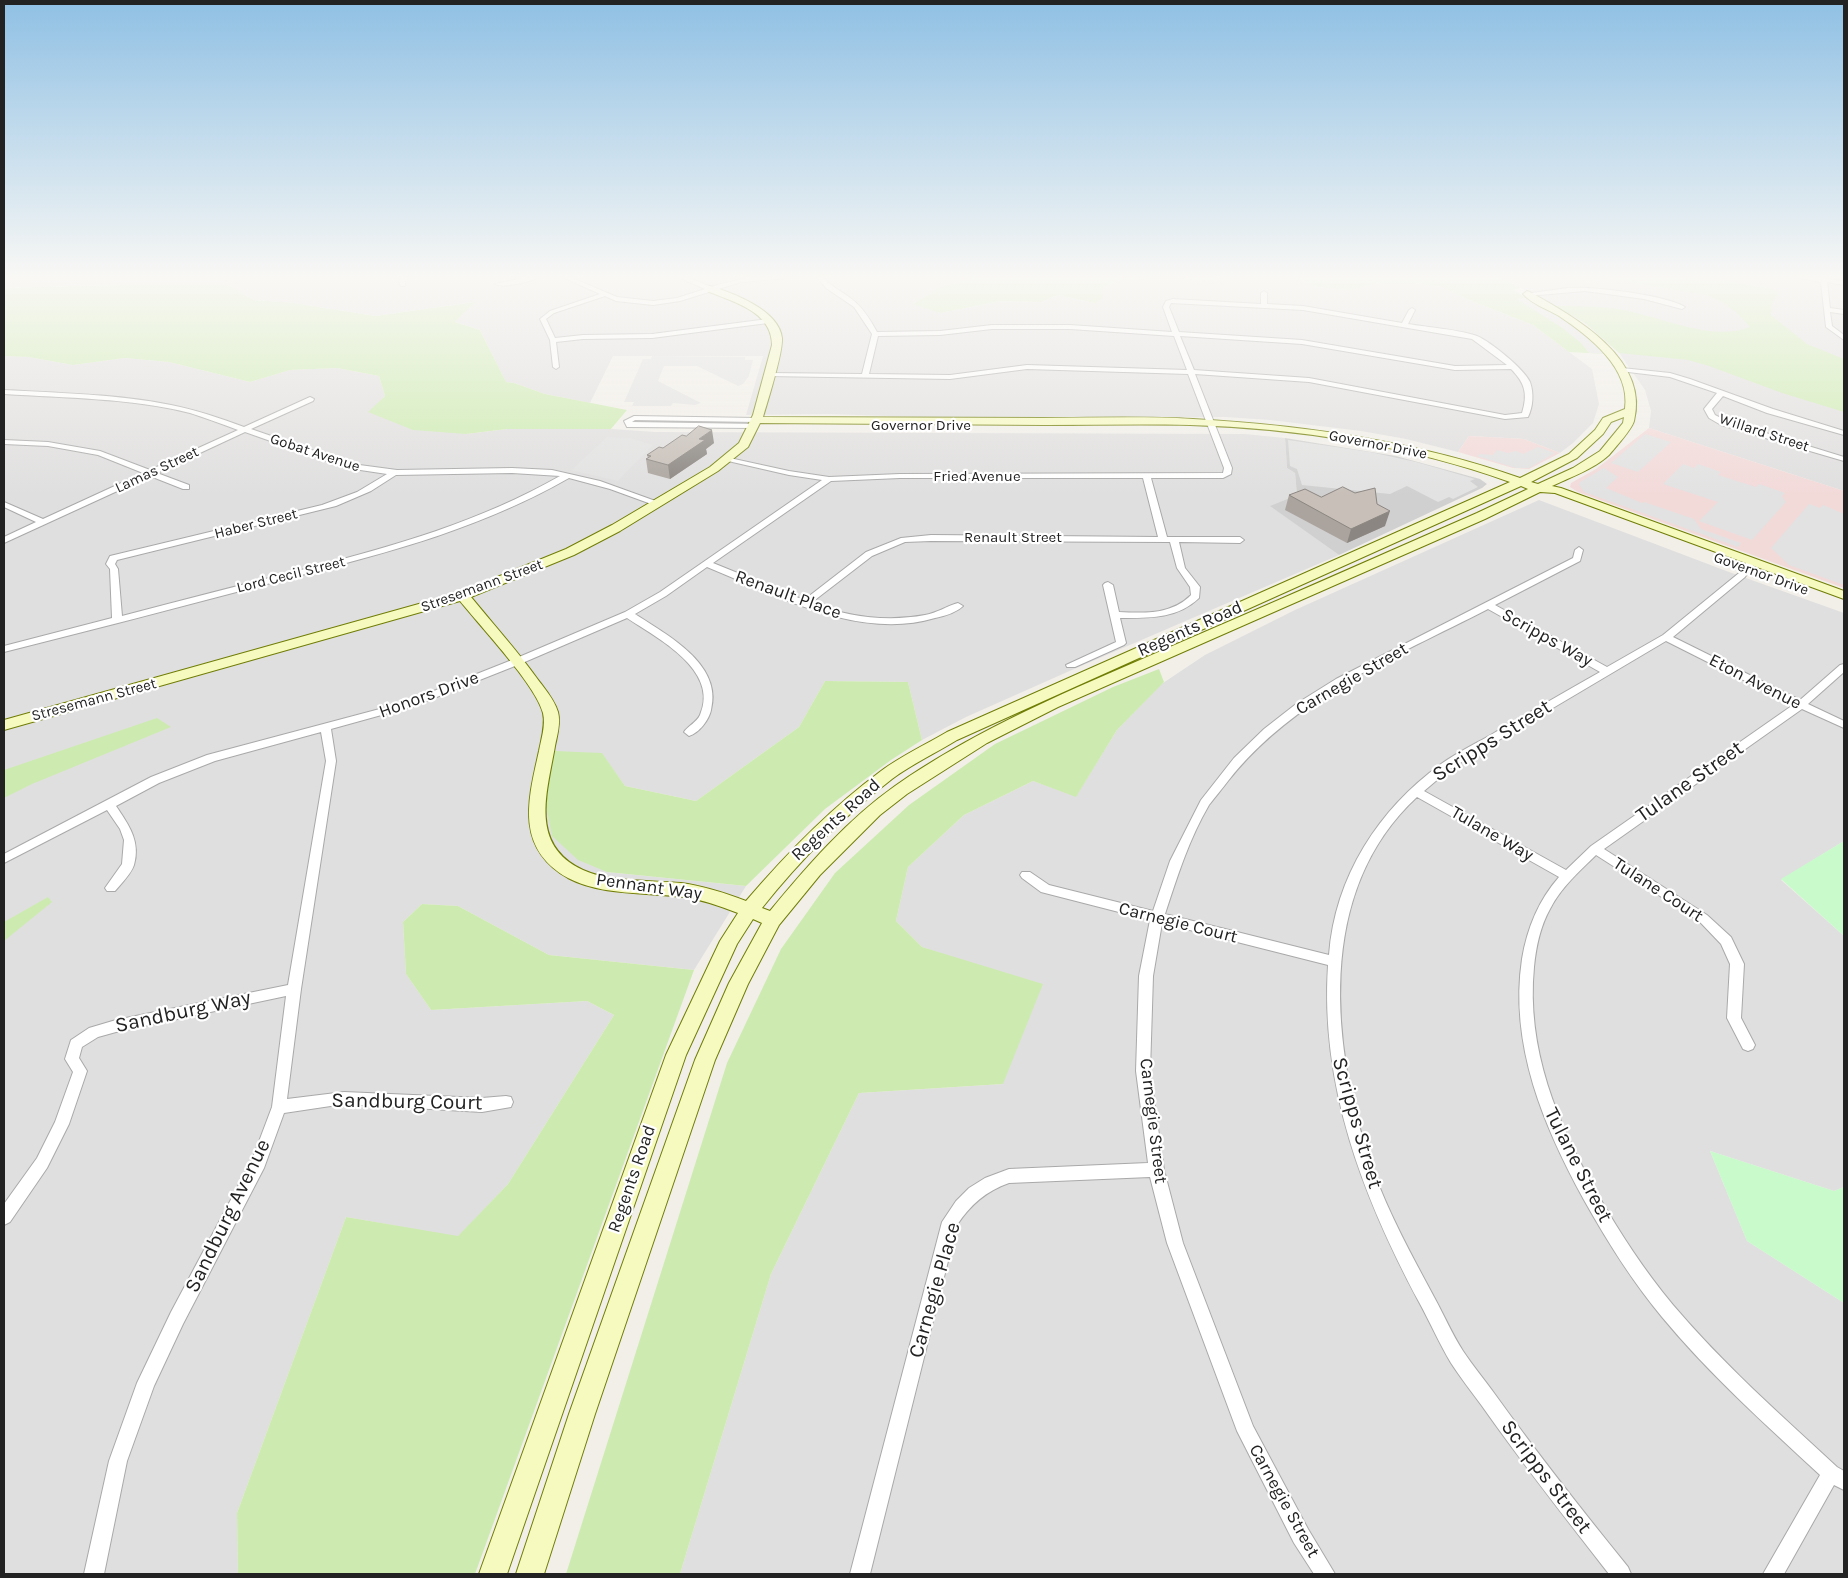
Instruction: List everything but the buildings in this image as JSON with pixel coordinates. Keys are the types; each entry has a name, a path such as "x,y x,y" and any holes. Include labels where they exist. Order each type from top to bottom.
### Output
{"main road":[{"name":"Regents Road","path":"530,1574 582,1414 705,1060 739,983 773,920"}],"street":[{"path":"554,349 556,367"},
{"name":"Stresemann Street","path":"4,725 463,596 518,576 570,552 657,503 728,459 744,445 755,423 776,349"},
{"path":"865,376 872,349"},
{"path":"1182,349 1212,424"},
{"path":"1341,349 1455,368 1511,367"},
{"path":"769,376 950,376 1027,367 1191,372 1309,380 1486,415 1518,417 1525,415 1527,412 1528,390 1526,381 1492,349"},
{"name":"Regents Road","path":"773,920 814,870 874,811 901,790 982,739 1053,704 1540,489 1577,470 1604,453 1628,423 1628,411 1631,402 1630,389 1622,370 1605,349"},
{"path":"1622,370 1670,375 1722,392 1770,411 1844,432"},
{"name":"Gobat Avenue","path":"4,392 140,401 194,412 350,466 394,474 506,470 568,475 599,482 657,503"},
{"name":"Willard Street","path":"1722,392 1708,409 1712,416 1724,423 1844,459"},
{"name":"Lamas Street","path":"4,540 310,399"},
{"name":"Regents Road","path":"493,1574 676,1054 729,941 749,911 784,868 813,837 844,808 888,774 952,736 1521,482 1573,456 1600,432 1607,420 1628,411"},
{"name":"Governor Drive","path":"755,423 634,418 628,422 630,425 755,423 1193,427 1212,424 1299,431 1370,442 1444,458 1521,482 1540,489 1545,495 1749,565 1844,594"},
{"name":"Fried Avenue","path":"728,459 788,473 830,479 900,476 1216,478 1227,474 1228,468 1212,424"},
{"path":"4,442 78,448 100,453 186,487"},
{"name":"Haber Street","path":"117,619 114,569 110,564 113,558 324,508 377,485 394,474"},
{"name":"Lord Cecil Street","path":"4,648 399,547 456,529 496,513 535,495 568,475"},
{"path":"1147,477 1162,539"},
{"name":"Honors Drive","path":"4,860 108,803 156,780 211,758 410,704 516,662 628,614 663,594 830,479"},
{"path":"4,504 43,522"},
{"name":"Renault Street","path":"805,603 869,554 904,540 931,538 1240,540"},
{"path":"1115,615 1159,614 1176,611 1187,606 1196,596 1196,587 1181,568 1174,539"},
{"name":"Carnegie Street","path":"1325,1574 1301,1536 1246,1431 1174,1243 1156,1170 1142,1072 1146,976 1157,918 1176,861 1205,803 1238,761 1268,731 1300,706 1340,681 1577,559 1579,550"},
{"name":"Renault Place","path":"707,564 827,612 853,618 915,620 943,615 958,606"},
{"name":"Governor Drive","path":"1749,565 1844,605"},
{"name":"Scripps Street","path":"1621,1574 1526,1454 1456,1355 1400,1250 1366,1170 1347,1104 1334,1038 1334,961 1344,904 1364,857 1385,824 1416,791 1446,766 1666,637 1742,575 1749,565"},
{"path":"1070,665 1121,643 1108,585"},
{"name":"Pennant Way","path":"463,596 542,694 551,713 550,735 535,813 537,827 544,846 560,863 576,874 600,881 715,896 773,920"},
{"name":"Scripps Way","path":"1488,606 1606,671"},
{"path":"628,614 679,648 696,664 704,681 709,699 704,718 688,732"},
{"name":"Eton Avenue","path":"1666,637 1844,725"},
{"name":"Tulane Street","path":"1838,1477 1750,1398 1682,1328 1624,1253 1593,1202 1556,1130 1533,1066 1526,1002 1527,968 1534,932 1550,896 1568,877 1595,849 1801,705 1844,667"},
{"name":"Sandburg Avenue","path":"94,1574 118,1461 146,1383 176,1318 259,1163 279,1107 294,989 331,761 325,727"},
{"name":"Tulane Way","path":"1416,791 1568,877"},
{"path":"108,803 125,828 130,840 128,865 111,888"},
{"name":"Tulane Court","path":"1595,849 1703,918 1726,941 1737,964 1734,1018 1748,1045"},
{"name":"Carnegie Court","path":"1026,875 1046,889 1334,961"},
{"name":"Sandburg Way","path":"4,1217 42,1163 62,1124 80,1071 72,1059 76,1044 94,1032 116,1026 294,989"},
{"name":"Sandburg Court","path":"279,1107 344,1098 482,1104 506,1102"},
{"name":"Carnegie Place","path":"860,1574 950,1222 960,1207 968,1198 987,1184 1009,1176 1156,1170"},
{"path":"1773,1574 1838,1477"}],"shaded area":[{"path":"489,349 1565,349 1592,369 1599,404 1593,423 1560,453 1524,439 1469,436 1458,452 1406,439 1361,431 1270,420 1225,417 976,419 829,414 746,415 763,356 613,356 590,403 545,394 506,382"},
{"path":"1586,349 1600,349 1606,354 1589,353"},
{"path":"1615,349 1844,349 1844,491 1649,428 1651,411 1645,390"},
{"path":"4,356 28,357 73,365 125,358 169,362 250,382 290,370 337,368 379,376 385,396 369,412 466,434 507,429 611,429 656,432 1245,434 1285,438 1287,468 1295,473 1297,495 1271,506 1339,555 1074,669 966,717 922,740 908,682 825,681 799,727 696,801 625,786 601,753 607,872 746,886 694,970 549,955 458,906 422,904 403,922 406,974 431,1010 587,1001 614,1015 508,1184 458,1237 346,1217 237,1513 238,1574 4,1574"},
{"path":"652,356 745,357 745,360 753,360 749,376 743,384 738,386 697,366 664,366 658,381 701,403 695,405 673,403 671,406 632,406 634,402 624,402 643,359 651,359"},
{"path":"1649,428 1844,491 1844,588 1578,492 1570,487 1571,483 1596,469"},
{"path":"1645,434 1671,442 1638,472 1611,463"},
{"path":"1469,436 1524,439 1560,453 1529,469 1513,468 1458,452"},
{"path":"607,437 629,438 653,445 618,481 571,470"},
{"path":"1285,438 1396,456 1480,479 1487,484 1339,555 1270,506 1297,495 1295,473 1287,468"},
{"path":"1288,440 1370,452 1416,462 1475,479 1470,481 1478,487 1453,499 1449,497 1438,502 1407,486 1390,494 1302,485 1297,469 1290,466"},
{"path":"1538,447 1555,453 1529,468 1516,468 1477,456 1480,454 1493,455 1497,450 1508,453 1516,451 1523,454"},
{"path":"1683,464 1694,468 1698,464 1721,472 1718,475 1756,487 1759,484 1785,493 1782,496 1786,502 1752,540 1699,521 1718,502 1663,484"},
{"path":"1604,468 1618,477 1606,488 1642,503 1644,502 1694,519 1701,529 1741,543 1738,547 1584,492 1579,485 1580,482"},
{"path":"1539,500 1729,572 1844,613 1844,841 1781,880 1844,936 1844,1187 1834,1191 1710,1151 1747,1241 1844,1303 1844,1574 680,1574 771,1274 859,1093 1003,1084 967,962 922,947 896,921 908,867 964,815 1033,781 1076,796 1117,730 1160,685 1205,655 1295,610"},
{"path":"1809,504 1820,508 1823,505 1844,514 1844,585 1789,565 1771,548"}],"green space":[{"path":"4,349 489,349 506,382 545,394 627,410 611,429 507,429 466,434 413,430 368,412 385,396 379,376 337,368 290,370 250,382 169,362 125,358 73,365 28,357 4,356"},
{"path":"1565,349 1600,349 1606,354 1569,352"},
{"path":"1614,349 1818,349 1844,359 1844,412 1782,393 1688,360 1619,353"},
{"path":"1159,669 1164,682 1117,730 1076,797 1033,781 964,815 908,867 896,921 922,947 1043,984 1003,1084 859,1093 771,1274 680,1574 566,1574 727,1063 781,949 835,873 909,805 995,744 1113,687"},
{"path":"825,681 908,682 922,740 891,760 825,809 746,886 607,872 578,860 552,836 545,800 555,751 602,753 625,786 696,801 799,727"},
{"path":"157,718 171,727 32,784 4,798 4,770"},
{"path":"1844,841 1844,936 1781,879"},
{"path":"48,897 52,902 4,941 4,922"},
{"path":"422,904 458,906 549,955 694,970 475,1574 238,1574 237,1513 346,1217 458,1236 508,1184 614,1015 587,1001 431,1010 406,974 403,922"},
{"path":"1710,1151 1834,1191 1844,1187 1844,1303 1747,1241"}]}
